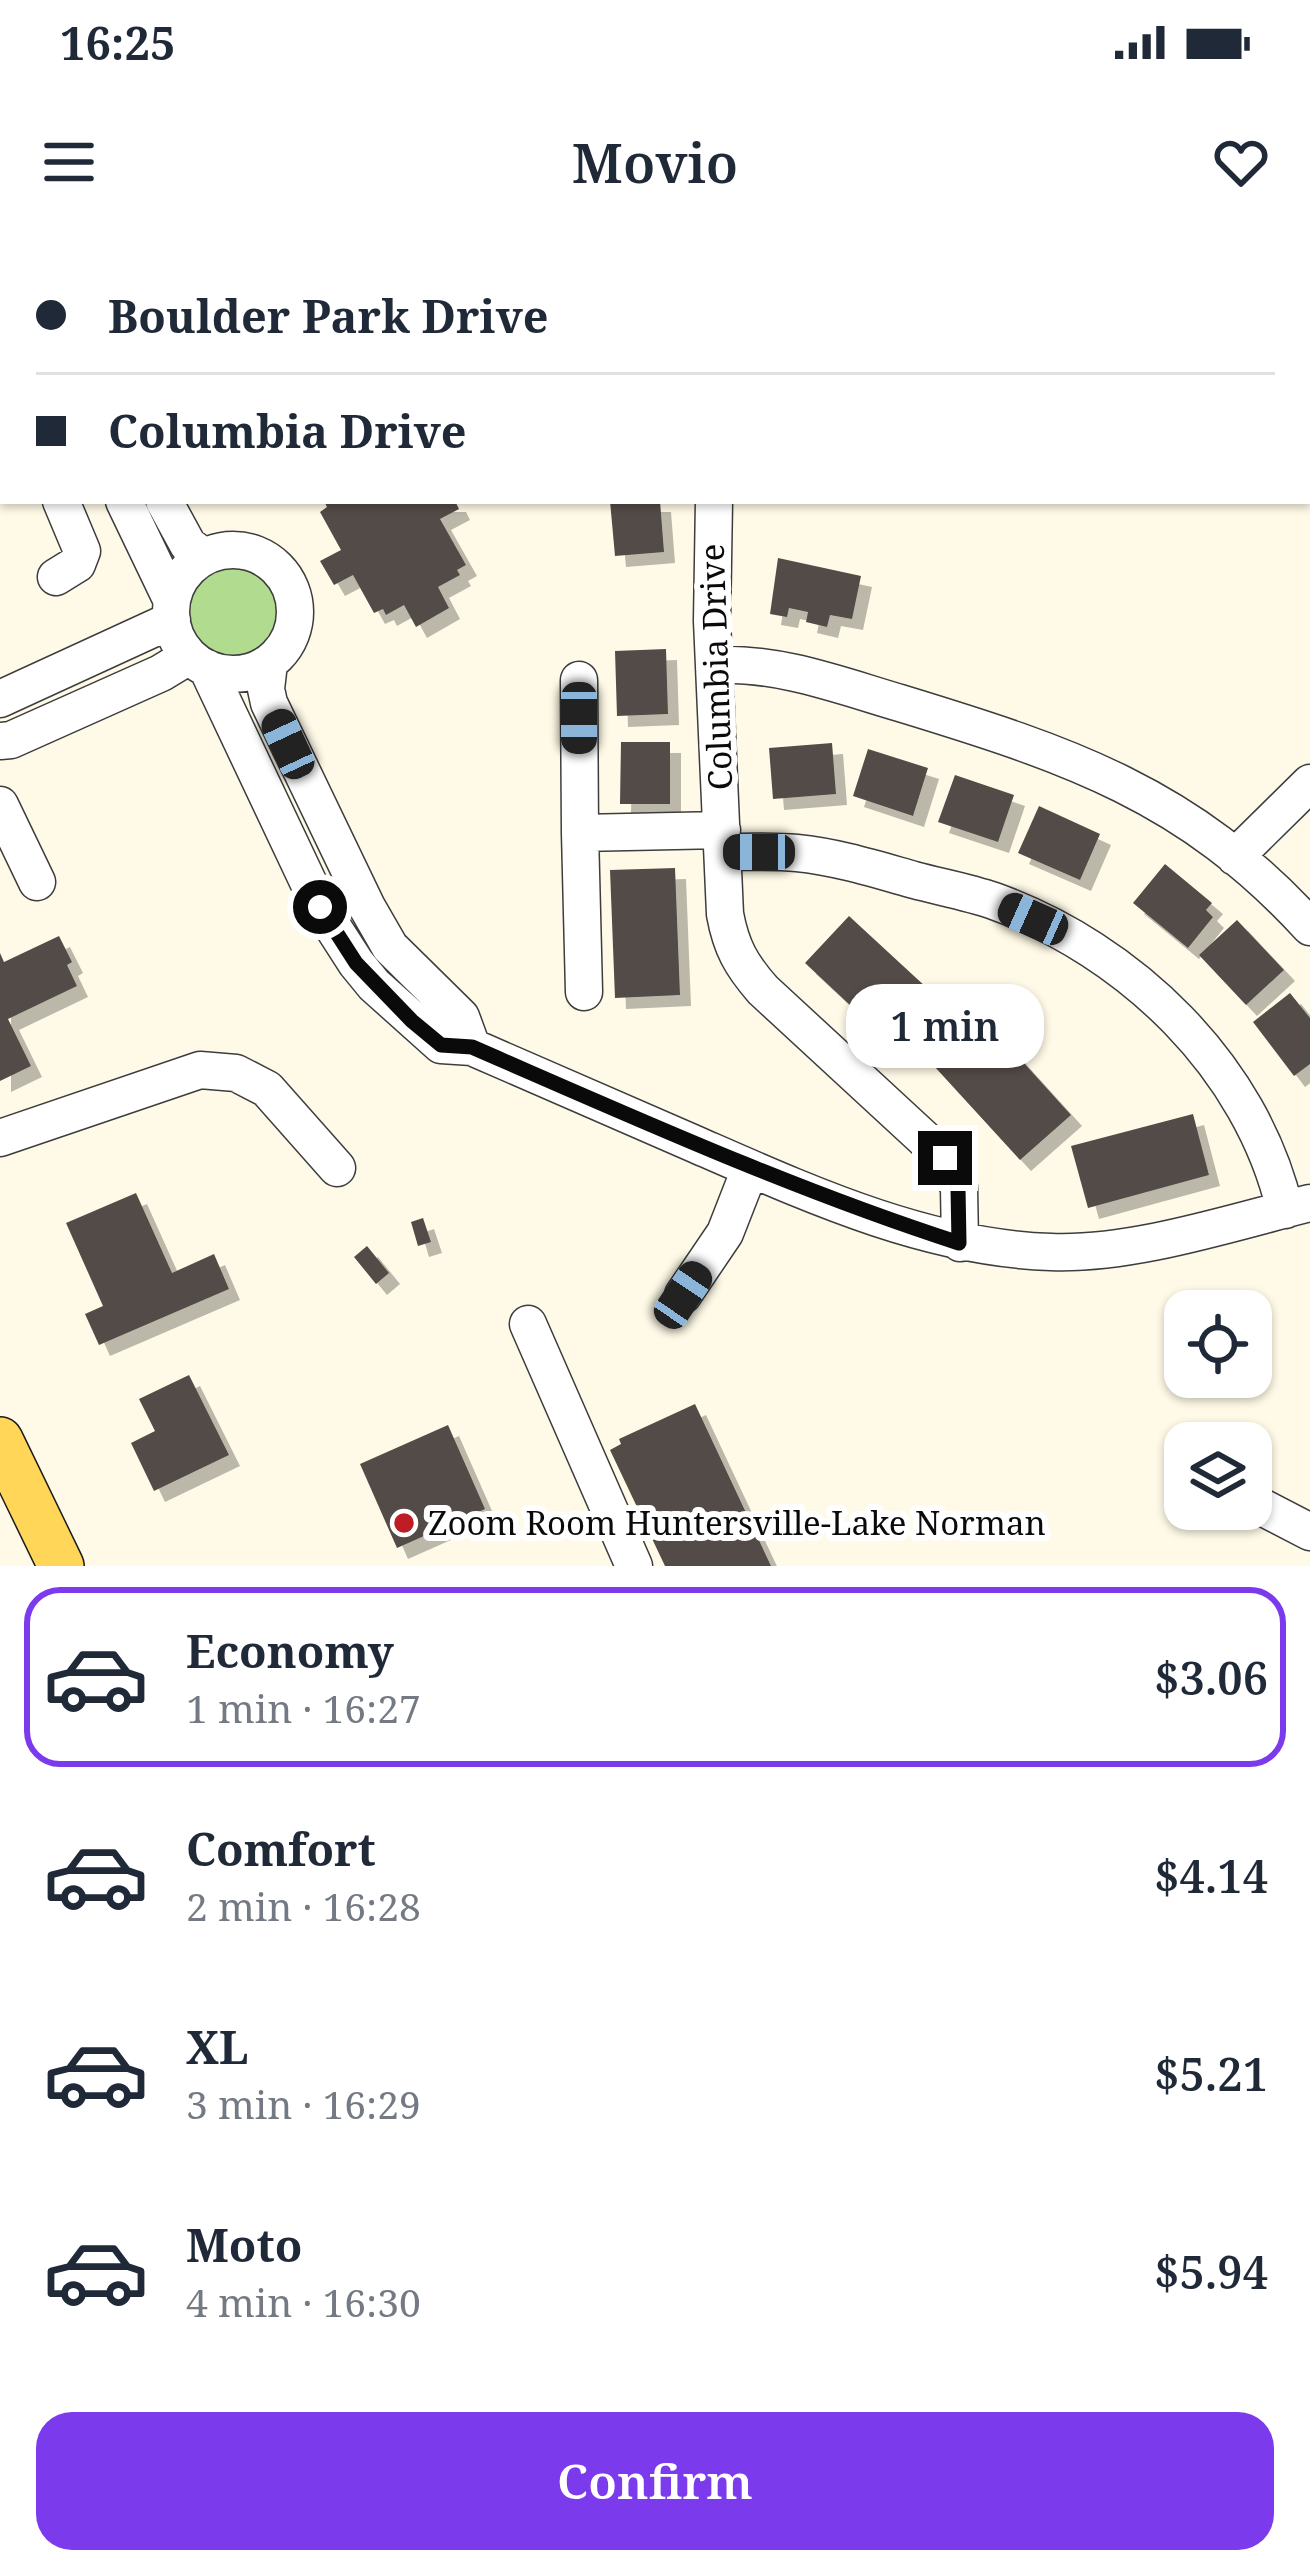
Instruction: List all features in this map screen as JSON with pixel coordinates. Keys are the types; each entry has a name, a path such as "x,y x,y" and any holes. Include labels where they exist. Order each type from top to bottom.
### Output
{"main road":[{"path":"0,1440 61,1566"}],"street":[{"path":"56,577 77,564 82,551 62,504"},
{"path":"125,504 172,611 177,638 198,662 320,907 356,963 386,997 441,1045 472,1047 750,1169 959,1243 1054,1252 1128,1245 1298,1206 1248,1111 1214,1063 1160,1003 1071,937 994,902 846,861 723,841 580,833"},
{"path":"166,504 188,545 204,557"},
{"name":"Columbia Drive","path":"714,504 714,665 724,914 739,963 763,991 945,1158 958,1188 959,1243"},
{"path":"0,699 172,611 189,568 204,557 242,550 260,556 278,568 290,586 296,618 284,648 269,663 240,673 198,662 0,741"},
{"path":"269,663 269,703 367,908 390,947 461,1017 472,1047"},
{"path":"714,665 767,666 813,677 1074,761 1179,813 1310,927"},
{"path":"578,680 584,992"},
{"path":"1235,857 1310,783"},
{"path":"0,805 37,882"},
{"path":"0,1138 200,1070 236,1073 267,1089 337,1168"},
{"path":"683,1295 725,1233 750,1169"},
{"path":"528,1324 634,1566"},
{"path":"1272,1512 1310,1532"}],"green space":[{"path":"234,551 257,555 277,569 291,589 295,612 291,635 277,655 257,669 234,673 211,669 191,655 177,635 173,612 177,589 191,569 211,555"}],"building":[{"path":"456,504 459,509 440,519 466,565 457,570 460,575 438,587 449,608 416,627 404,605 386,615 383,609 374,613 353,575 334,585 320,561 341,550 320,512 327,507"},
{"path":"610,504 660,504 664,552 615,556"},
{"path":"778,558 861,576 852,619 830,615 827,627 806,622 808,612 789,608 787,617 770,614"},
{"path":"666,649 668,714 617,716 615,651"},
{"path":"621,742 670,742 670,804 620,804"},
{"path":"832,743 836,794 773,799 769,748"},
{"path":"868,749 928,768 913,816 853,796"},
{"path":"955,775 1014,795 998,842 938,822"},
{"path":"1039,806 1100,834 1080,880 1018,853"},
{"path":"1165,864 1212,903 1206,910 1213,917 1188,948 1133,903"},
{"path":"675,868 680,995 615,998 610,870"},
{"path":"849,916 940,1000 896,1048 805,963"},
{"path":"1237,920 1284,970 1246,1005 1199,955"},
{"path":"59,936 77,986 8,1019 31,1066 0,1081 0,953 4,962"},
{"path":"1290,993 1310,1018 1310,1064 1294,1076 1253,1022"},
{"path":"985,1020 1071,1115 1020,1160 934,1066"},
{"path":"1193,1114 1209,1175 1088,1208 1071,1146"},
{"path":"136,1193 172,1273 214,1254 229,1289 99,1345 85,1314 103,1306 66,1223"},
{"path":"423,1218 431,1242 418,1246 411,1222"},
{"path":"367,1246 389,1273 376,1284 354,1257"},
{"path":"189,1375 229,1455 154,1491 131,1443 155,1431 139,1399"},
{"path":"695,1404 771,1566 665,1566 610,1450 621,1444 619,1439"},
{"path":"448,1425 485,1509 397,1548 360,1464"}],"place":[{"name":"Zoom Room Huntersville-Lake Norman","path":"404,1523"}],"route":[{"path":"320,907 374,985 441,1045 472,1047 750,1169 959,1243 958,1188 945,1158"}]}
